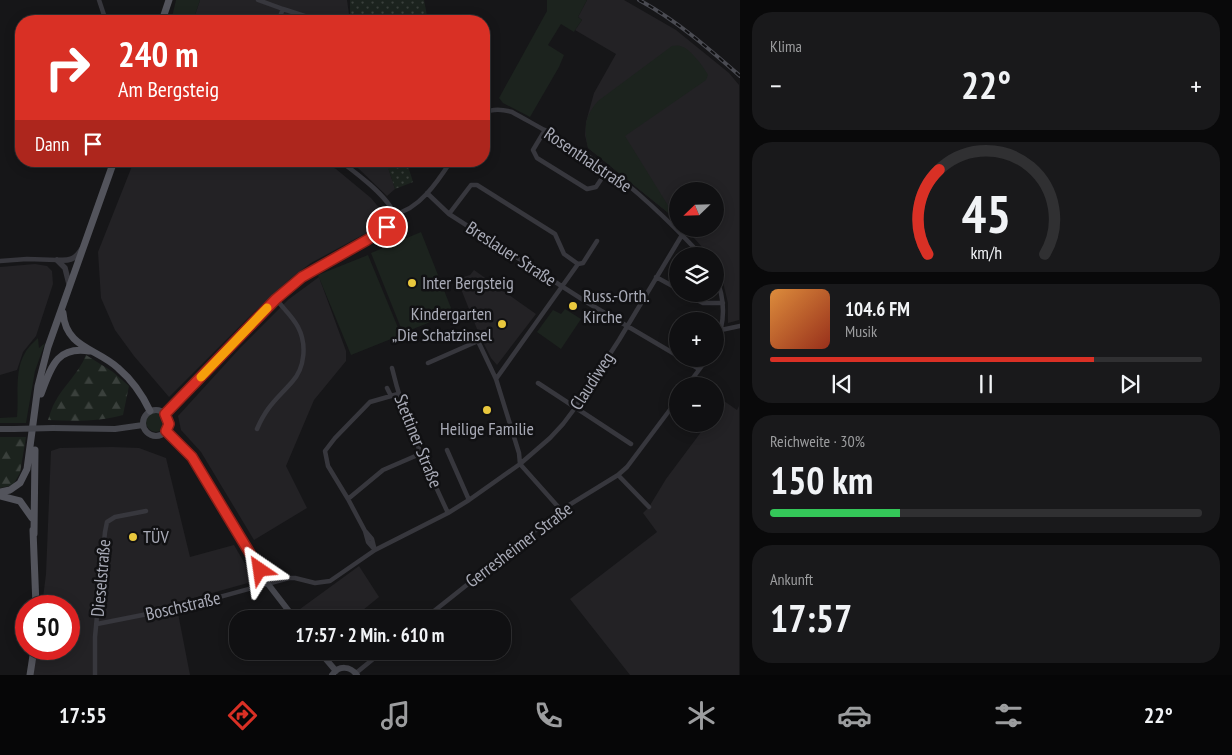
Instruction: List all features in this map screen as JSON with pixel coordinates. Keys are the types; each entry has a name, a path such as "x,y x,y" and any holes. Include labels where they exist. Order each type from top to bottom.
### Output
{"main road":[{"path":"164,15 168,0"},
{"path":"36,595 34,455 41,394 51,348 69,289 112,167"},
{"path":"0,494 20,483 27,469 38,386 48,347 69,289"},
{"path":"63,313 65,324 72,338 83,347 112,362 126,375 140,392 150,411"},
{"path":"41,394 50,370 66,352 74,350 94,352"},
{"path":"156,410 165,414 169,424 166,431 162,434 154,435 146,431 143,425 146,415 150,411 156,410"},
{"path":"0,429 114,429 143,425"},
{"path":"166,431 192,457 268,584 288,610"},
{"path":"31,445 34,534"},
{"path":"0,494 20,502 32,518"},
{"path":"30,675 32,660"},
{"path":"326,660 334,673 344,667 353,670 356,674"}],"street":[{"path":"98,0 104,15"},
{"path":"258,0 302,15"},
{"path":"280,15 283,9"},
{"name":"Rosenthalstraße","path":"490,112 501,109 512,112 608,169 640,195 669,223"},
{"path":"545,130 533,150 537,158 587,189 596,187 608,169"},
{"path":"165,414 276,299 302,277 390,225 394,214 390,206 347,167"},
{"path":"394,214 406,211 427,193 446,167"},
{"path":"449,214 472,185 477,185 555,234 564,254 578,264"},
{"name":"Breslauer Straße","path":"427,193 449,214 562,287 669,350"},
{"name":"Claudiweg","path":"268,584 294,578 315,583 330,581 375,550 448,513 520,464 563,424 575,408 680,238"},
{"path":"496,379 578,264 583,263 597,241"},
{"path":"0,261 74,258 85,243"},
{"path":"57,260 68,273 69,289"},
{"path":"656,277 669,285"},
{"path":"257,429 267,409 294,380 302,363 304,353 298,326 276,299"},
{"path":"701,302 723,303 722,312"},
{"path":"724,329 740,326"},
{"path":"428,363 478,341 496,379 520,453 520,464 561,510"},
{"path":"693,377 699,369 696,367"},
{"name":"Stettiner Straße","path":"392,368 398,394 420,454 448,513"},
{"path":"538,383 631,444"},
{"path":"387,388 391,396"},
{"path":"375,550 372,539 365,531 328,466 326,452 335,438 370,402 398,394"},
{"name":"Gerresheimer Straße","path":"435,610 561,510 618,475 627,467 669,411"},
{"path":"447,450 469,500"},
{"path":"348,499 383,470 420,454"},
{"path":"618,475 649,507"},
{"name":"Dieselstraße","path":"95,675 94,661 97,624 105,532 108,522 115,516 146,511"},
{"name":"Boschstraße","path":"97,624 105,624 183,607 268,584"},
{"path":"356,674 372,660"}],"shaded area":[{"path":"200,0 347,0 349,15 195,15"},
{"path":"587,0 624,0 676,30 729,73 739,85 739,320 728,323 728,303 724,286 724,247 702,247 694,238 724,238 724,182 669,182 669,214 588,148 585,135 586,122 594,93 616,54 575,30 582,20 578,17"},
{"path":"132,167 332,167 371,198 386,216 383,224 311,263 290,279 169,397 134,356 115,330 101,298 98,252"},
{"path":"356,167 388,167 395,189 387,196"},
{"path":"35,264 47,266 52,271 53,284 36,336 23,352 17,370 0,375 0,267"},
{"name":"Kindergarten „Die Schatzinsel","path":"474,270 536,314 497,365 491,358 479,334 457,279 470,275"},
{"path":"319,277 346,351 346,361 314,400 286,466 307,508 254,540 201,452 181,430 178,416 241,347 289,299"},
{"path":"724,401 737,410 739,406 739,675 630,675 570,599 657,532 643,513 649,507 666,479 701,432 724,432"},
{"path":"60,448 139,448 166,458 190,557 234,545 255,581 176,603 190,675 33,675 35,660 80,660 80,595 43,595 46,574 51,451"},
{"path":"359,566 379,597 363,610 300,609"}],"green space":[{"path":"176,0 200,0 195,15 172,15"},
{"path":"350,0 424,0 427,15 350,15"},
{"path":"547,0 587,0 578,17 582,20 574,32 561,24 548,45 564,55 530,117 503,103 499,98 547,11"},
{"path":"672,46 684,47 700,63 708,75 706,80 625,136 669,207 669,214 588,148 586,123 590,112 598,101"},
{"path":"388,167 408,167 413,182 395,189"},
{"name":"Inter Bergsteig","path":"421,232 453,313 403,333 371,253"},
{"path":"368,255 401,335 351,355 318,275"},
{"path":"565,309 581,319 561,349 537,332 553,310 561,314"},
{"path":"38,338 39,348 45,343 35,371 26,423 0,423 0,418 17,417 19,368 26,351"},
{"path":"86,355 113,372 129,386 123,415 95,420 48,420 55,402"},
{"path":"156,412 163,415 166,422 163,429 156,432 149,429 146,422 149,415"},
{"path":"0,437 26,437 20,473 13,485 0,488"}],"railway":[{"path":"639,0 679,25 740,76"}],"slow traffic":[{"path":"201,377 267,308"}],"place":[{"name":"Inter Bergsteig","path":"412,283"},
{"name":"Russ.-Orth. Kirche","path":"573,306"},
{"name":"Kindergarten „Die Schatzinsel","path":"502,324"},
{"name":"Heilige Familie","path":"487,410"},
{"name":"TÜV","path":"133,537"}],"route":[{"path":"260,570 192,457 166,431 169,420 165,414 239,336 276,299 302,277 387,227"}]}
